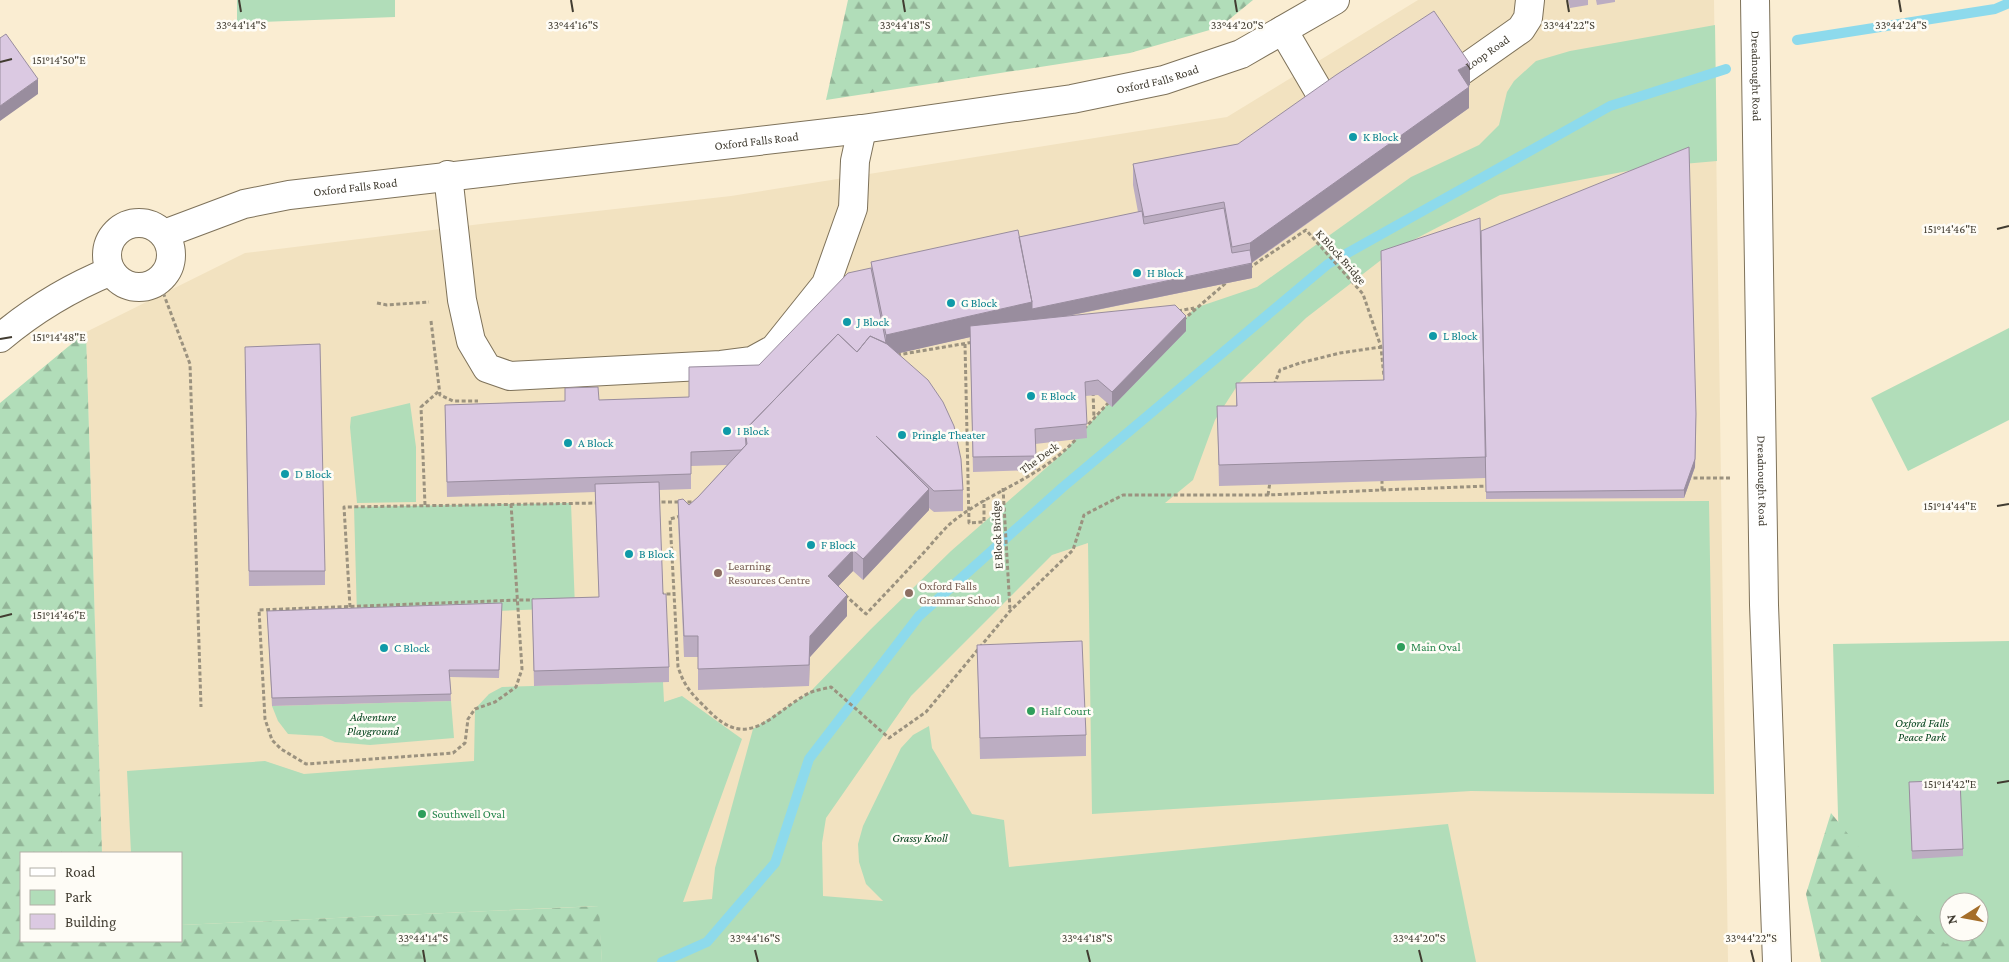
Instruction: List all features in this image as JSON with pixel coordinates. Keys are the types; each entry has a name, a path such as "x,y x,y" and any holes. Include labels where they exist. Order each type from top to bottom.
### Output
{"street":[{"name":"Loop Road","path":"1420,98 1467,69 1521,29 1528,18 1530,0"},
{"name":"Dreadnought Road","path":"1756,0 1764,619 1778,962"},
{"name":"Oxford Falls Road","path":"164,234 244,204 289,195 448,175 862,129 1072,99 1164,80 1241,54 1329,2"},
{"path":"1283,30 1340,128 1349,133 1355,132"},
{"path":"448,175 462,300 471,341 487,368 510,376 721,365 752,361 774,349 826,284 853,208 855,161 862,129"},
{"path":"140,222 154,226 164,234 170,246 171,258 167,271 159,281 148,287 135,288 120,282 110,271 106,256 109,243 116,232 127,224 140,222"},
{"path":"0,338 20,321 92,279 110,271"}],"path":[{"name":"K Block Bridge","path":"1242,273 1306,230 1363,294 1381,347"},
{"path":"1180,322 1234,278"},
{"path":"161,287 190,364 201,707"},
{"path":"377,303 387,305 430,302"},
{"path":"1176,311 1195,308"},
{"path":"892,352 899,356 983,341"},
{"path":"965,344 969,523 984,522 984,500"},
{"path":"1271,392 1280,370 1300,362 1340,353 1381,347 1384,381"},
{"path":"1093,390 1094,418"},
{"path":"425,505 422,407 439,391"},
{"name":"The Deck","path":"845,594 866,614 954,520 1003,488 1016,484 1038,472 1062,454 1114,396"},
{"path":"1382,490 1383,472"},
{"path":"1268,494 1271,476"},
{"path":"1685,478 1714,477 1762,481"},
{"path":"686,515 670,519 678,667 684,685 712,714 739,731 753,730 810,692 831,687 889,738 926,712 1010,610 1073,550 1084,515 1123,495 1268,494 1499,485"},
{"name":"E Block Bridge","path":"1003,488 1010,610"},
{"path":"646,502 702,502 697,506"},
{"path":"350,607 344,507 609,503"},
{"path":"511,504 518,600 522,669 516,687 495,702 475,708 468,720 465,744 453,753 306,764 281,749 272,740 265,719 259,610 518,600 537,600"},
{"path":"654,594 674,594"}],"shaded area":[{"name":"Oxford Falls Grammar School","path":"1418,0 1714,0 1728,962 602,962 599,906 182,925 182,852 102,852 86,332 245,253 731,196 1227,117"}],"green space":[{"path":"237,0 395,0 395,17 237,23"},
{"path":"848,0 1253,0 1220,27 1130,53 826,100"},
{"name":"Grassy Knoll","path":"1715,25 1717,161 1649,167 1500,195 1394,250 1306,318 1239,383 1215,420 1193,480 1165,503 1709,501 1714,794 1471,791 1092,814 1088,543 1052,555 911,696 826,818 822,843 823,896 883,901 866,884 859,862 858,844 863,826 901,748 913,735 929,726 932,748 972,814 1004,820 1009,867 1448,824 1476,962 602,962 598,906 182,925 182,852 131,852 127,771 265,761 304,774 474,761 475,709 489,694 502,687 663,682 664,702 682,696 742,739 683,902 712,899 715,868 753,729 810,692 951,551 1062,454 1195,308 1257,287 1411,177 1479,145 1499,125 1507,92 1514,81 1536,61 1570,51"},
{"path":"2009,328 2009,420 1908,471 1871,398"},
{"path":"86,332 102,852 20,852 20,942 182,942 182,925 599,906 602,962 0,962 0,403"},
{"path":"410,403 416,447 416,502 357,503 350,427 351,417"},
{"path":"571,503 575,608 357,616 354,507"},
{"name":"Oxford Falls Peace Park","path":"2009,641 2009,962 1919,962 1842,951 1833,644"},
{"name":"Adventure Playground","path":"451,701 454,738 370,745 335,742 322,736 288,734 278,721 272,706"},
{"path":"1831,813 1900,898 1939,938 1939,942 1945,944 1956,942 1989,942 1989,936 2009,932 2009,962 1821,962 1806,894"}],"building":[{"name":"K Block","path":"1434,11 1470,64 1458,70 1469,87 1250,243 1232,247 1224,202 1144,217 1133,164 1238,144 1336,75"},
{"path":"6,34 38,79 0,106 0,38"},
{"path":"1689,147 1696,414 1695,459 1684,490 1486,492 1481,231"},
{"name":"H Block","path":"1224,208 1232,253 1250,250 1252,263 1032,309 1019,237 1142,211 1144,224"},
{"name":"L Block","path":"1480,218 1486,457 1219,465 1217,406 1237,406 1236,383 1384,380 1381,251"},
{"name":"G Block","path":"1018,230 1032,302 886,335 871,262"},
{"path":"871,268 886,343 870,336 857,352 838,334 745,430 746,445 741,450 691,452 691,474 447,482 445,405 565,401 565,388 598,387 599,400 689,397 689,367 759,365 848,273"},
{"name":"E Block","path":"1175,305 1186,316 1112,392 1098,380 1085,382 1087,424 1035,429 1036,456 973,457 970,326"},
{"path":"838,334 857,352 870,336 887,344 928,380 943,402 954,426 961,459 963,490 934,491 876,436 929,489 863,559 853,550 828,576 847,595 810,636 809,665 698,669 698,636 684,636 678,500 683,499 689,505 698,497 747,444 745,430"},
{"name":"D Block","path":"320,344 325,571 249,571 245,347"},
{"name":"B Block","path":"659,482 663,594 666,594 669,667 534,671 532,599 599,597 595,484"},
{"name":"C Block","path":"502,603 499,670 449,670 451,694 272,698 267,611"},
{"name":"Half Court","path":"1082,641 1086,735 980,738 977,645"},
{"path":"1960,780 1963,849 1912,851 1909,782"}],"waterway":[{"path":"1797,40 1995,9 2009,3"},
{"path":"662,962 707,942 775,863 809,759 919,616 1063,487 1328,264 1610,106 1726,69"}],"place":[{"name":"K Block","path":"1353,137"},
{"name":"H Block","path":"1137,273"},
{"name":"G Block","path":"951,303"},
{"name":"J Block","path":"847,322"},
{"name":"L Block","path":"1433,336"},
{"name":"E Block","path":"1031,396"},
{"name":"I Block","path":"727,431"},
{"name":"Pringle Theater","path":"902,435"},
{"name":"A Block","path":"568,443"},
{"name":"D Block","path":"285,474"},
{"name":"F Block","path":"811,545"},
{"name":"B Block","path":"629,554"},
{"name":"Learning Resources Centre","path":"718,573"},
{"name":"Oxford Falls Grammar School","path":"909,593"},
{"name":"Main Oval","path":"1401,647"},
{"name":"C Block","path":"384,648"},
{"name":"Half Court","path":"1031,711"},
{"name":"Southwell Oval","path":"422,814"}]}
